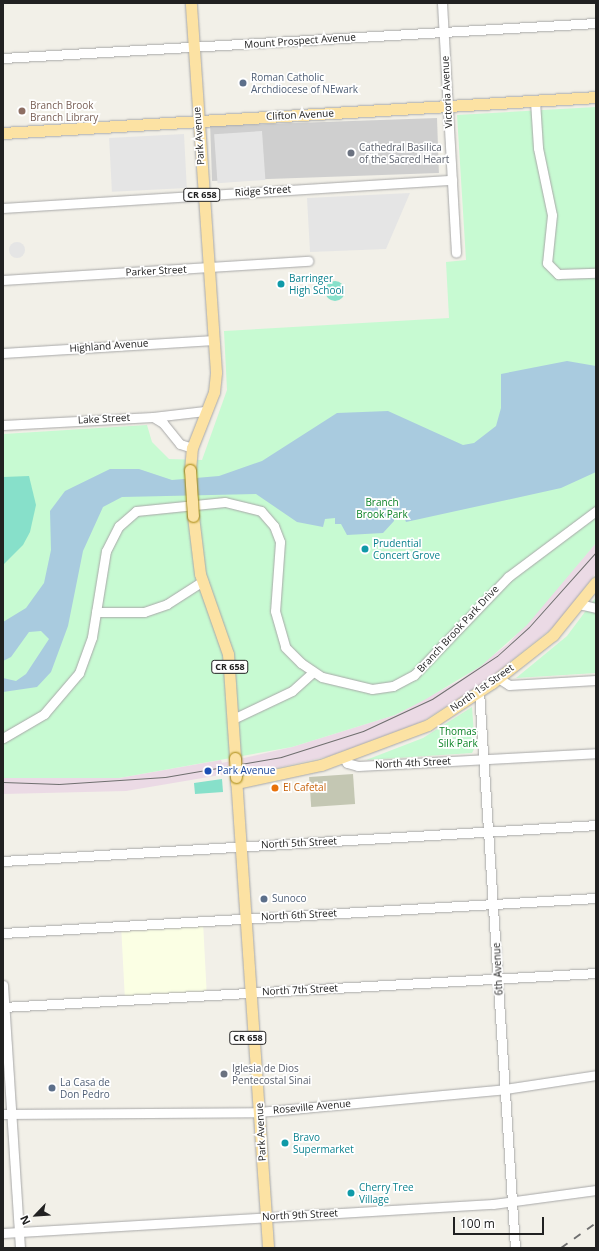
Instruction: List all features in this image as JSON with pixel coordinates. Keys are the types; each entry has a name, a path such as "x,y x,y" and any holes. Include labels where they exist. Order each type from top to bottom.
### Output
{"main road":[{"name":"Park Avenue","path":"191,3 206,268 211,280 210,340 205,411 192,448 190,470 193,516 203,581 226,647 233,720 249,993 253,1005 256,1112 262,1218 261,1248"},
{"name":"Clifton Avenue","path":"3,133 596,97"},
{"name":"North 1st Street","path":"343,757 425,727 498,678 556,632 596,582"},
{"path":"236,780 343,757"},
{"name":"Park Avenue","path":"262,1218 268,1248"}],"street":[{"name":"Victoria Avenue","path":"442,3 456,253"},
{"name":"Mount Prospect Avenue","path":"3,58 193,48 596,23"},
{"path":"534,101 538,148 552,215 548,263 558,274 596,273"},
{"name":"Ridge Street","path":"3,208 452,180"},
{"name":"Parker Street","path":"3,280 308,261"},
{"name":"Highland Avenue","path":"3,353 210,340"},
{"name":"Lake Street","path":"3,425 149,417 205,411"},
{"path":"149,417 161,420 178,442 192,448"},
{"name":"Branch Brook Park Drive","path":"3,738 44,714 68,689 84,661 96,612 106,551 115,531 132,512 202,503 246,505 264,513 278,534 281,556 275,601 279,631 288,650 313,672 360,688 388,688 404,682 428,662 508,577 596,511"},
{"path":"96,612 130,614 148,611 167,604 203,581"},
{"path":"579,604 596,608"},
{"path":"233,720 292,691 313,672"},
{"path":"498,678 512,685 596,680"},
{"name":"6th Avenue","path":"479,691 490,832 515,1248"},
{"name":"North 4th Street","path":"343,757 354,766 596,753"},
{"name":"North 5th Street","path":"3,861 596,825"},
{"name":"North 6th Street","path":"3,933 596,898"},
{"name":"North 7th Street","path":"4,1007 596,973"},
{"path":"3,985 7,1114 20,1248"},
{"name":"Roseville Avenue","path":"7,1114 256,1112 505,1089 596,1074"},
{"name":"North 9th Street","path":"3,1233 512,1202 596,1190"}],"shaded area":[{"path":"437,118 439,173 212,181 210,126"},
{"path":"262,131 265,180 218,183 214,134"},
{"path":"184,134 187,188 112,192 109,138"},
{"path":"410,193 386,249 310,252 307,198"},
{"path":"17,242 24,247 25,250 20,257 17,258 10,253 9,250 14,243"},
{"path":"596,543 596,573 556,625 487,680 422,722 330,756 250,774 250,770 126,791 3,794 3,778 119,778 221,760 222,763 292,747 395,715 460,680 508,644"},
{"path":"353,774 355,804 311,807 309,777"},
{"path":"203,922 207,994 125,998 121,926"}],"green space":[{"name":"Branch Brook Park","path":"596,107 596,543 527,625 481,666 426,699 395,715 292,747 119,778 3,778 3,434 147,425 152,442 169,459 202,460 227,390 224,331 449,318 446,262 466,260 457,115"},
{"path":"331,281 339,281 345,287 345,295 339,301 331,301 325,295 325,287"},
{"path":"29,476 36,505 30,532 23,545 3,565 3,477"},
{"path":"596,597 596,673 516,678 567,636"},
{"name":"Thomas Silk Park","path":"472,707 475,747 472,753 366,760 423,738"},
{"path":"222,779 223,792 195,794 194,783"}],"water":[{"path":"567,361 596,366 596,472 561,488 406,522 403,514 394,515 394,521 383,533 347,535 341,524 335,524 335,518 325,519 323,527 297,522 256,494 122,497 103,507 83,551 68,626 51,672 37,687 3,692 3,678 16,681 26,674 49,639 41,631 29,632 11,657 3,661 3,622 26,608 44,583 51,550 50,511 65,491 110,469 139,469 172,480 219,476 262,461 337,413 388,411 463,445 474,443 496,426 501,408 501,374"}],"tram line":[{"path":"3,782 59,784 165,777 281,757 363,731 432,699 497,656 529,627 596,552"}],"railway":[{"path":"561,1248 596,1223"}],"place":[{"name":"Roman Catholic Archdiocese of NEwark","path":"243,83"},
{"name":"Branch Brook Branch Library","path":"22,111"},
{"name":"Cathedral Basilica of the Sacred Heart","path":"351,153"},
{"name":"Barringer High School","path":"281,284"},
{"name":"Prudential Concert Grove","path":"365,549"},
{"name":"Park Avenue","path":"208,771"},
{"name":"El Cafetal","path":"275,788"},
{"name":"Sunoco","path":"264,899"},
{"name":"Iglesia de Dios Pentecostal Sinai","path":"224,1074"},
{"name":"La Casa de Don Pedro","path":"52,1088"},
{"name":"Bravo Supermarket","path":"285,1143"},
{"name":"Cherry Tree Village","path":"351,1193"}]}
